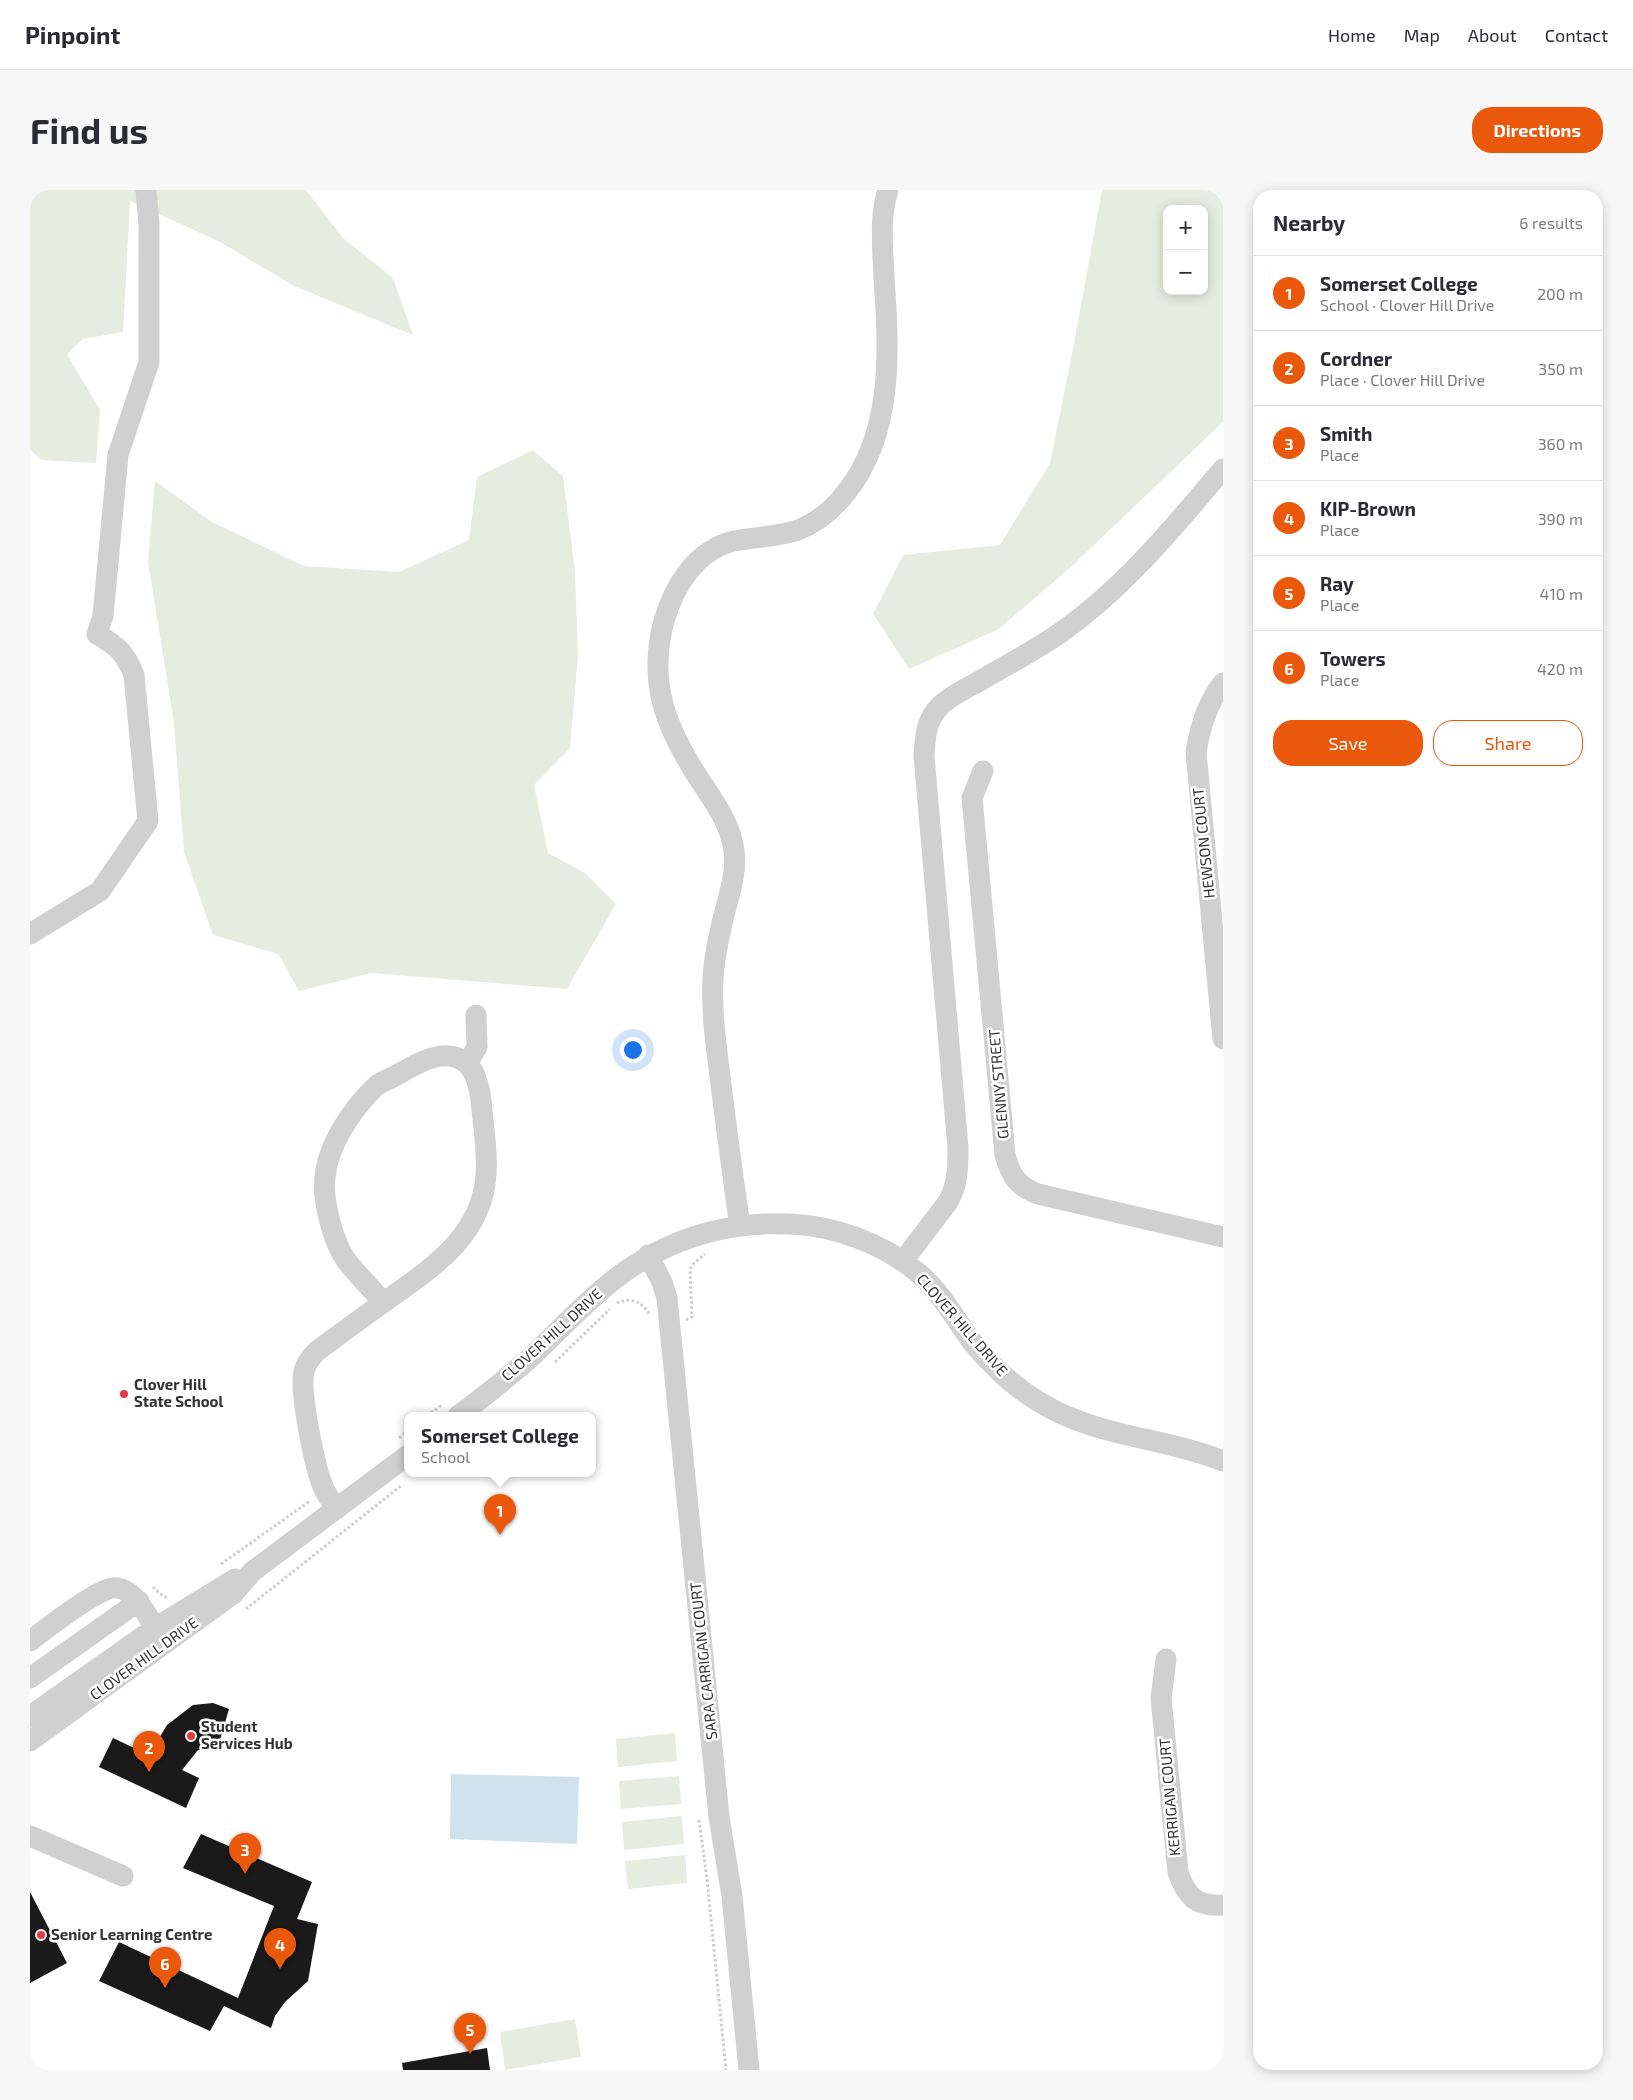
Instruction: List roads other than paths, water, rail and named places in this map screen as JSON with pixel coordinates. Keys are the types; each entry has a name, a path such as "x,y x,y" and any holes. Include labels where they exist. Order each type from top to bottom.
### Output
{"street":[{"path":"30,934 100,891 148,821 134,675 128,659 118,647 97,634 103,616 118,455 149,362 149,225 146,190"},
{"path":"740,1226 712,1008 715,957 734,870 734,852 730,833 722,814 684,757 670,729 662,706 658,683 663,624 674,592 685,574 701,557 731,542 784,534 812,523 829,511 846,493 863,465 882,410 886,380 887,318 882,248 883,214 888,190"},
{"path":"903,1261 948,1202 958,1178 958,1148 942,948 924,756 925,737 932,714 947,701 1059,634 1101,602 1154,550 1223,469"},
{"name":"HEWSON COURT","path":"1223,683 1210,703 1201,726 1196,760 1223,1039"},
{"name":"GLENNY STREET","path":"983,771 972,798 1005,1155 1010,1170 1016,1180 1026,1190 1038,1194 1223,1237"},
{"path":"467,1064 477,1047 476,1015"},
{"path":"337,1509 325,1491 316,1468 303,1391 303,1372 310,1358 437,1263 452,1249 470,1227 482,1200 486,1175 482,1112 478,1079 467,1064 458,1058 438,1057 378,1085 345,1126 331,1151 324,1177 332,1229 346,1259 383,1303"},
{"name":"CLOVER HILL DRIVE","path":"463,1412 528,1360 615,1278 648,1255 684,1239 740,1226 769,1223 820,1227 867,1242 903,1261 930,1283 973,1342 994,1367 1040,1403 1067,1417 1096,1428 1183,1448 1223,1461"},
{"name":"SARA CARRIGAN COURT","path":"648,1255 662,1282 667,1298 719,1817 732,1896 749,2070"},
{"name":"CLOVER HILL DRIVE","path":"30,1716 155,1628 226,1583 253,1571 337,1509 402,1447"},
{"name":"CLOVER HILL DRIVE","path":"30,1741 156,1652 233,1594 253,1571"},
{"path":"30,1641 95,1594 108,1588 144,1592"},
{"path":"144,1592 155,1628 157,1638 156,1652"},
{"path":"30,1678 144,1592"},
{"name":"KERRIGAN COURT","path":"1166,1659 1161,1698 1178,1872 1184,1890 1196,1901 1208,1906 1223,1905"},
{"path":"30,1836 123,1876"}],"water":[{"path":"451,1774 579,1777 577,1844 450,1839"}],"place":[{"name":"Clover Hill State School","path":"124,1394"},
{"name":"Somerset College","path":"500,1535"},
{"name":"Student Services Hub","path":"191,1736"},
{"name":"Cordner","path":"149,1772"},
{"name":"Smith","path":"245,1874"},
{"name":"Senior Learning Centre","path":"41,1935"},
{"name":"KIP-Brown","path":"280,1969"},
{"name":"Towers","path":"165,1988"},
{"name":"Ray","path":"470,2054"}]}
